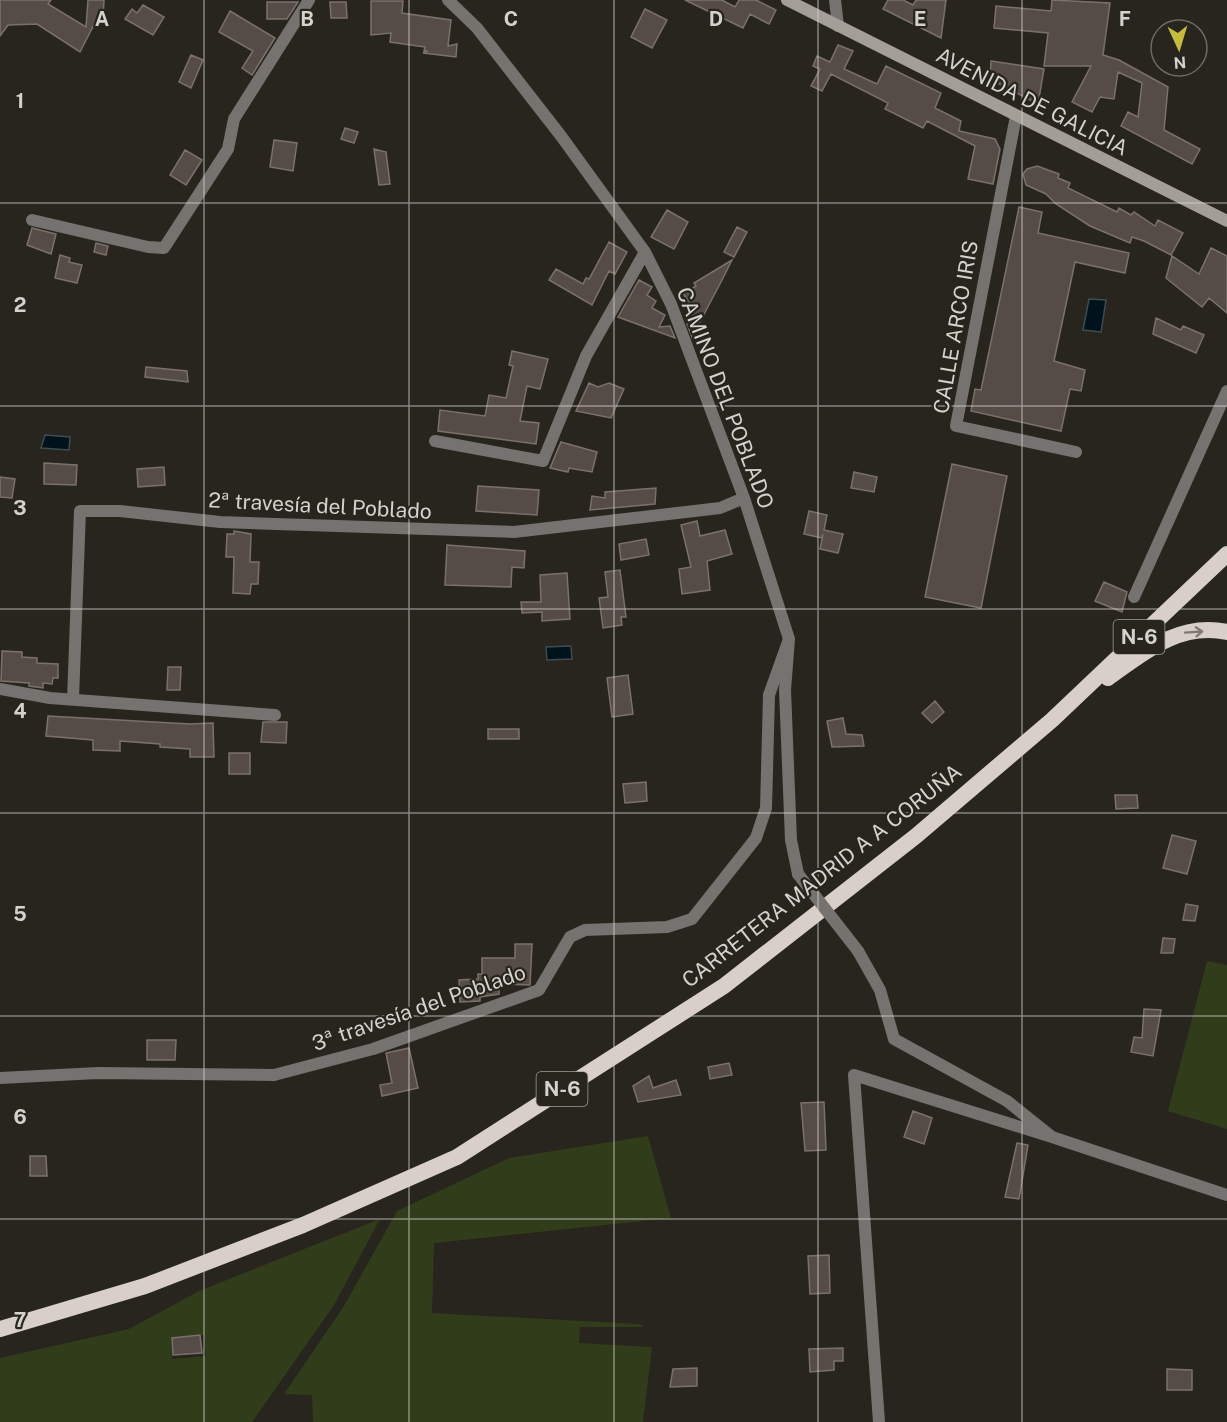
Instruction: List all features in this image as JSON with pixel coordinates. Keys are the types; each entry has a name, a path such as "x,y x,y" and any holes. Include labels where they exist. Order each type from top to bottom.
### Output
{"highway":[{"name":"CARRETERA MADRID A A CORUÑA","path":"0,1329 145,1286 303,1225 456,1157 724,986 915,836 1052,720 1227,554"},
{"name":"N-6","path":"1052,720 1162,640 1185,632 1227,632"}],"main road":[{"name":"AVENIDA DE GALICIA","path":"792,0 838,26 1227,222"}],"street":[{"path":"32,220 148,247 164,248 228,150 234,119 309,0"},
{"name":"CAMINO DEL POBLADO","path":"448,0 477,28 561,136 645,252 671,304 744,498 789,639 785,690 791,840 798,874 858,951 880,990 894,1039 1007,1101 1052,1137"},
{"path":"835,0 838,26"},
{"name":"CALLE ARCO IRIS","path":"1016,116 956,426 1076,452"},
{"path":"435,441 543,461 586,356 645,252"},
{"path":"1134,597 1227,391"},
{"name":"2ª travesía del Poblado","path":"73,699 80,511 120,511 220,522 514,532 720,508 744,498"},
{"name":"3ª travesía del Poblado","path":"0,1078 98,1072 274,1076 373,1049 539,990 570,937 585,930 667,927 692,919 756,838 766,808 769,695 789,639"},
{"path":"0,688 50,698 275,715"},
{"path":"879,1422 854,1075 1227,1195"}],"green space":[{"path":"1207,961 1227,965 1227,1129 1168,1111"},
{"path":"648,1136 671,1218 434,1243 432,1313 640,1324 643,1327 580,1327 579,1343 652,1347 643,1422 313,1422 312,1395 284,1394 344,1306 397,1211 509,1158"},
{"path":"380,1219 334,1305 252,1422 0,1422 0,1358 129,1329 199,1291","holes":["204,1335 206,1356 172,1359 171,1339"]}],"water":[{"path":"1089,299 1106,300 1101,332 1083,330"},
{"path":"45,435 70,437 69,450 41,448"},
{"path":"571,646 572,659 547,660 546,647"}],"building":[{"path":"0,0 51,0 48,4 86,27 88,0 104,0 103,18 98,17 80,52 37,24 8,25 0,36"},
{"path":"685,0 722,0 735,7 739,0 756,0 776,10 769,24 750,14 743,28"},
{"path":"888,0 903,0 913,5 916,0 946,0 941,38 883,9"},
{"path":"1052,0 1110,3 1103,55 1119,60 1168,87 1164,130 1200,149 1192,164 1121,126 1128,112 1138,117 1142,83 1118,72 1114,99 1100,97 1092,112 1072,102 1091,66 1044,66 1048,33 994,28 996,6 1051,11"},
{"path":"371,1 403,1 402,13 451,20 448,46 457,44 456,57 423,53 428,51 424,51 425,47 390,42 391,33 371,35"},
{"path":"267,2 298,2 287,19 267,19"},
{"path":"330,2 346,2 347,18 331,18"},
{"path":"143,5 164,17 153,35 125,19 132,9 137,13"},
{"path":"645,9 667,20 652,48 631,37"},
{"path":"230,11 275,38 252,75 242,68 253,51 219,32"},
{"path":"838,45 853,51 844,69 877,84 886,66 941,93 935,108 961,121 959,131 995,139 1000,149 993,184 968,179 975,146 927,121 923,128 885,109 888,103 831,74 822,91 811,86 820,69 813,66 817,56 830,62"},
{"path":"191,55 203,60 191,88 179,82"},
{"path":"991,61 1044,69 1038,104 990,79"},
{"path":"345,128 358,132 354,143 341,139"},
{"path":"274,140 297,143 293,171 270,167"},
{"path":"374,149 386,152 390,184 379,185"},
{"path":"185,150 202,160 186,185 170,175"},
{"path":"1037,166 1059,174 1058,178 1070,183 1068,188 1117,212 1119,208 1131,215 1134,212 1155,226 1158,220 1183,233 1171,255 1144,241 1132,237 1130,243 1090,226 1056,204 1046,194 1026,185 1023,174 1027,169"},
{"path":"1019,207 1042,212 1038,233 1129,253 1125,273 1075,262 1054,361 1085,370 1081,391 1070,389 1061,431 971,411 975,389 981,390"},
{"path":"667,210 688,222 674,249 651,237"},
{"path":"737,227 747,232 734,257 724,252"},
{"path":"32,228 56,234 51,254 27,245"},
{"path":"609,242 627,252 615,274 609,271 592,305 549,280 556,269 583,284 586,278 589,279"},
{"path":"96,243 108,246 106,255 94,252"},
{"path":"1211,248 1227,256 1227,313 1209,298 1202,307 1166,278 1172,256 1199,274"},
{"path":"60,255 70,258 69,262 82,265 77,283 55,278"},
{"path":"732,260 692,337 687,324 691,323 688,314 694,311 683,293 696,286 694,283"},
{"path":"639,280 652,287 647,295 656,301 652,308 665,315 659,327 670,326 675,338 618,317"},
{"path":"1156,318 1181,330 1183,326 1204,335 1196,353 1153,334"},
{"path":"512,351 548,359 540,389 527,386 520,421 539,423 536,444 438,431 440,410 485,416 489,395 506,398 513,366 509,365"},
{"path":"146,367 187,371 188,382 145,377"},
{"path":"589,383 598,387 609,383 624,389 611,418 576,411"},
{"path":"561,442 597,452 592,472 569,468 568,472 550,468"},
{"path":"44,463 77,465 76,485 44,484"},
{"path":"952,464 1007,476 981,608 925,597"},
{"path":"164,467 165,485 138,487 137,469"},
{"path":"854,472 877,477 874,492 851,488"},
{"path":"0,477 15,479 12,498 0,497"},
{"path":"478,486 539,490 537,515 476,511"},
{"path":"656,488 655,504 590,510 592,496 605,498 605,492"},
{"path":"809,511 827,515 824,530 843,534 838,553 820,549 823,534 822,538 804,534"},
{"path":"697,521 700,536 725,530 732,554 707,561 710,590 682,594 679,569 691,567 681,525"},
{"path":"234,531 251,534 250,562 259,562 258,584 251,584 250,594 233,593 234,557 226,557 227,534 234,534"},
{"path":"646,539 649,555 621,560 619,544"},
{"path":"447,545 525,551 524,568 512,567 511,587 445,585"},
{"path":"620,570 626,617 621,617 622,625 603,628 599,598 608,597 605,572"},
{"path":"567,573 570,619 542,621 542,612 522,613 521,602 541,602 540,575"},
{"path":"1104,582 1127,592 1122,612 1095,601"},
{"path":"2,651 22,652 22,657 37,658 37,663 58,664 58,678 53,678 52,684 43,683 43,688 29,686 29,683 1,681"},
{"path":"168,667 181,667 180,690 167,690"},
{"path":"628,675 633,714 612,717 607,678"},
{"path":"935,701 944,712 932,723 922,713"},
{"path":"48,716 190,724 213,723 214,757 190,757 190,749 120,741 120,751 93,750 93,740 46,736"},
{"path":"843,718 846,734 862,735 864,746 832,747 827,721"},
{"path":"263,722 287,722 286,743 261,742"},
{"path":"488,729 519,729 519,739 488,739"},
{"path":"229,753 250,753 250,774 229,774"},
{"path":"646,782 647,801 625,803 623,784"},
{"path":"1115,795 1137,795 1138,808 1116,809"},
{"path":"1172,835 1196,841 1187,874 1163,868"},
{"path":"1186,904 1198,906 1195,921 1183,920"},
{"path":"1163,938 1175,939 1173,953 1161,953"},
{"path":"515,944 532,944 530,985 499,984 499,994 480,997 480,1001 460,1002 459,980 478,979 478,974 482,974 482,958 515,958"},
{"path":"1144,1009 1161,1010 1153,1056 1131,1052 1134,1037 1142,1038"},
{"path":"147,1040 176,1040 175,1060 147,1060"},
{"path":"409,1048 418,1088 382,1096 380,1085 392,1083 386,1053"},
{"path":"729,1063 732,1075 710,1079 708,1067"},
{"path":"649,1076 653,1088 676,1080 681,1095 638,1102 633,1086"},
{"path":"824,1102 826,1150 805,1151 801,1103"},
{"path":"913,1111 932,1118 924,1144 904,1137"},
{"path":"1017,1143 1028,1145 1019,1199 1005,1197"},
{"path":"30,1156 46,1156 47,1176 30,1176"},
{"path":"829,1255 830,1293 810,1294 808,1256"},
{"path":"200,1335 202,1353 173,1355 172,1338"},
{"path":"843,1348 843,1361 834,1361 834,1370 810,1372 809,1349"},
{"path":"697,1368 697,1386 670,1387 673,1369"},
{"path":"1167,1369 1192,1370 1192,1390 1167,1390"}]}
